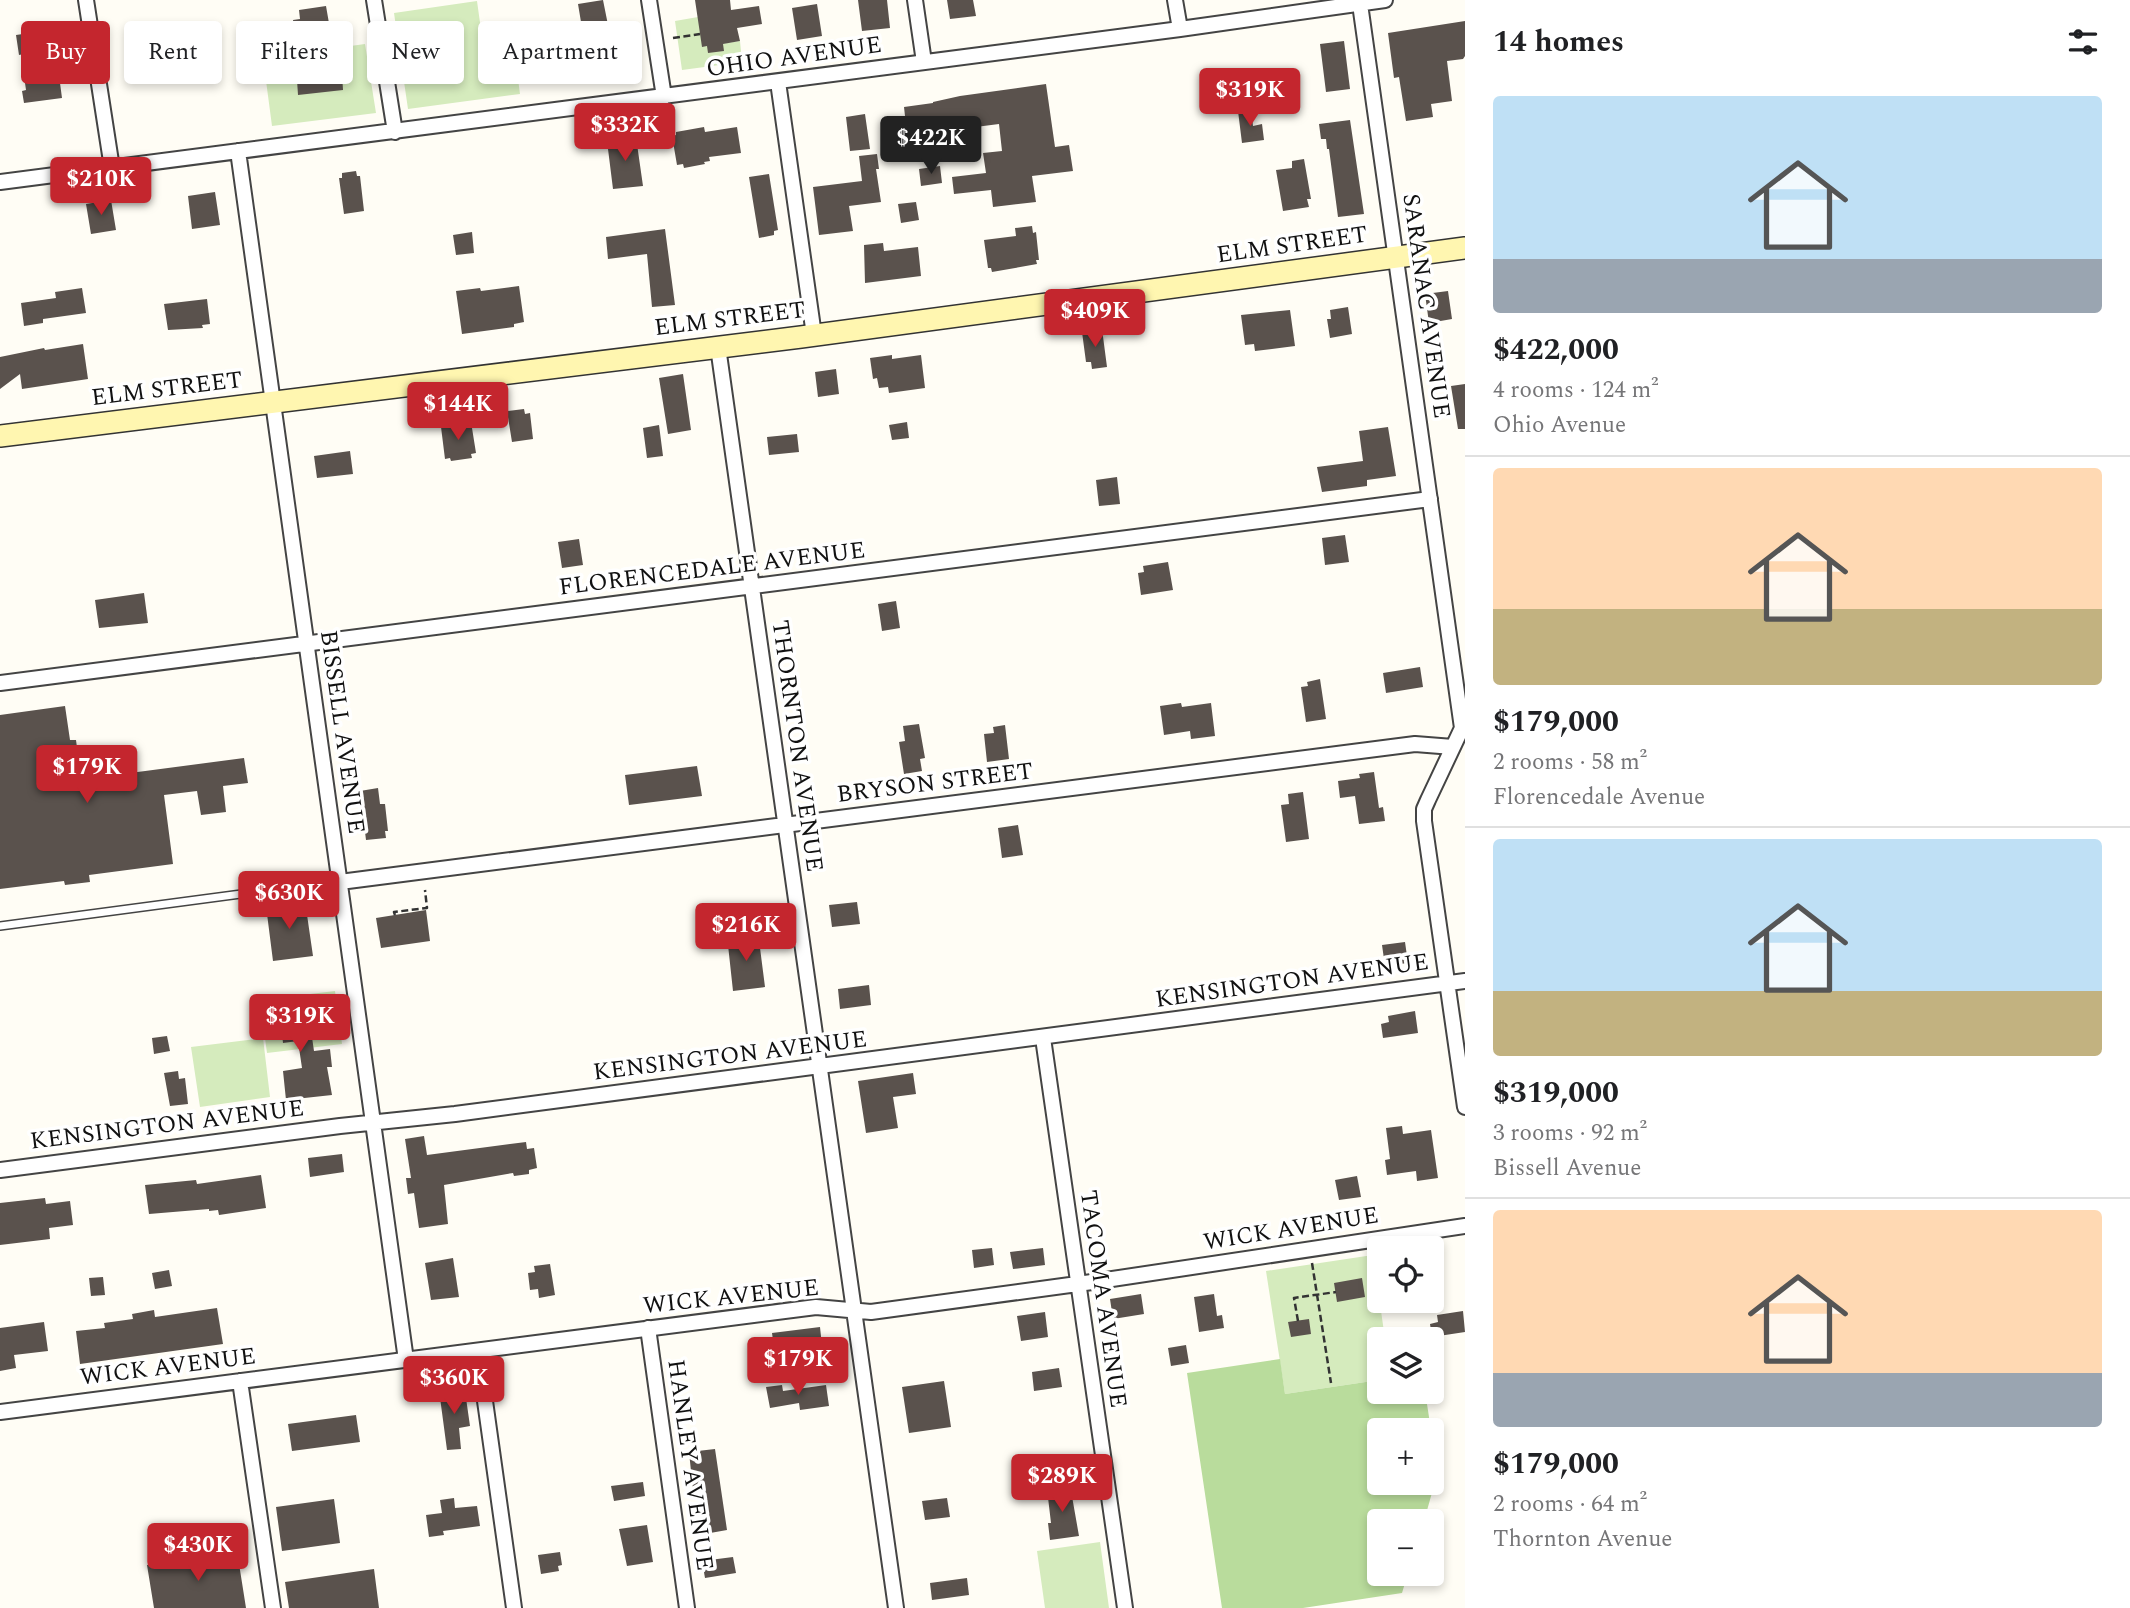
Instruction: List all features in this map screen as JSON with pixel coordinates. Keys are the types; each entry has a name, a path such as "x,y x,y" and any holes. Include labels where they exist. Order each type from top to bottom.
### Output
{"street":[{"path":"86,0 112,168"},
{"path":"374,0 395,132"},
{"path":"649,0 663,97"},
{"path":"915,0 924,62"},
{"path":"1175,0 1180,29"},
{"name":"OHIO AVENUE","path":"0,182 778,82 1385,0"},
{"name":"SARANAC AVENUE","path":"1360,4 1462,727 1424,809 1465,1107"},
{"path":"778,82 814,335"},
{"name":"BISSELL AVENUE","path":"238,151 406,1360"},
{"name":"ELM STREET","path":"0,436 814,335 1465,248"},
{"name":"THORNTON AVENUE","path":"718,347 896,1608"},
{"name":"FLORENCEDALE AVENUE","path":"0,683 1430,499"},
{"name":"BRYSON STREET","path":"340,882 1415,744 1453,747"},
{"name":"KENSINGTON AVENUE","path":"0,1170 820,1067 1465,981"},
{"name":"TACOMA AVENUE","path":"1043,1038 1125,1608"},
{"name":"WICK AVENUE","path":"0,1412 816,1307 871,1312 1465,1226"},
{"name":"HANLEY AVENUE","path":"648,1328 687,1608"},
{"path":"478,1351 514,1608"},
{"path":"240,1381 273,1608"}],"lane":[{"path":"0,926 308,885"}],"path":[{"path":"673,38 700,34"},
{"path":"394,915 394,912 427,908 425,890"},
{"path":"1310,1249 1331,1383"},
{"path":"1298,1321 1294,1298 1336,1292"}],"green space":[{"path":"477,1 480,21 478,84 519,84 520,94 408,109 404,84 464,84 464,21 395,21 394,13"},
{"path":"698,17 707,46 740,41 742,62 682,70 675,21"},
{"path":"365,44 367,84 371,84 376,113 272,126 266,84 353,84 353,46"},
{"path":"335,991 342,1044 267,1053 260,1000"},
{"path":"263,1038 270,1097 200,1107 191,1047"},
{"path":"1367,1256 1367,1313 1381,1313 1383,1327 1367,1327 1367,1382 1285,1394 1266,1271"},
{"path":"1280,1359 1285,1394 1367,1382 1367,1404 1427,1404 1429,1418 1367,1418 1367,1495 1431,1495 1427,1509 1367,1509 1367,1586 1404,1586 1402,1593 1303,1608 1222,1608 1187,1373"},
{"path":"1100,1542 1109,1608 1045,1608 1037,1551"}],"building":[{"path":"603,0 607,21 581,21 578,4"},
{"path":"695,0 730,0 731,10 759,6 762,24 737,28 740,41 723,44 724,51 708,53 707,46 702,47"},
{"path":"858,0 887,0 890,28 862,31"},
{"path":"947,0 973,0 976,16 950,19"},
{"path":"817,4 822,36 797,40 792,8"},
{"path":"326,6 329,21 293,21 300,19 299,10"},
{"path":"1465,21 1465,56 1463,59 1447,61 1452,101 1431,104 1433,117 1406,121 1399,77 1394,78 1388,33"},
{"path":"21,34 21,55 19,55 16,35"},
{"path":"1344,41 1350,89 1326,92 1320,44"},
{"path":"25,84 60,84 62,98 24,103 22,91 26,90"},
{"path":"297,84 343,84 343,90 298,95"},
{"path":"1046,84 1055,147 1069,145 1073,171 1032,176 1036,202 993,207 991,190 954,194 952,177 986,173 983,153 1002,151 999,124 960,129 961,135 938,138 913,139 912,134 907,134 904,107"},
{"path":"1251,109 1253,126 1262,124 1264,140 1242,143 1238,111"},
{"path":"865,114 870,149 850,151 846,117"},
{"path":"1350,120 1364,214 1338,217 1329,149 1326,139 1321,139 1319,124"},
{"path":"704,127 705,132 737,127 741,153 709,157 710,161 704,162 705,164 684,168 683,164 677,165 672,136 676,135 676,132"},
{"path":"636,137 643,186 613,189 607,141"},
{"path":"877,154 879,169 876,169 881,202 849,206 853,231 819,235 813,187 862,181 859,156"},
{"path":"1304,159 1311,199 1307,199 1309,207 1283,211 1276,170 1292,168 1292,161"},
{"path":"940,166 942,183 921,186 919,169"},
{"path":"356,171 357,176 360,176 364,211 344,214 339,178 342,178 342,173"},
{"path":"769,174 778,230 774,231 774,235 759,238 749,177"},
{"path":"215,192 220,225 192,229 188,196"},
{"path":"111,200 116,230 91,234 86,204"},
{"path":"916,202 919,220 901,223 898,204"},
{"path":"1032,226 1033,233 1036,232 1039,260 1036,260 1037,264 992,272 991,268 988,268 984,240 1016,236 1015,228"},
{"path":"665,229 675,305 652,307 647,254 608,259 606,237"},
{"path":"472,232 474,253 456,255 453,235"},
{"path":"883,243 884,251 918,247 921,276 865,283 864,245"},
{"path":"519,286 524,322 514,324 514,327 462,334 456,291"},
{"path":"82,288 86,313 43,319 43,323 24,326 21,303 56,298 55,292"},
{"path":"1448,291 1452,319 1429,323 1425,294"},
{"path":"207,299 210,324 202,325 203,328 168,330 164,304"},
{"path":"1348,307 1352,334 1330,338 1327,319 1331,319 1330,310"},
{"path":"1290,310 1295,346 1255,351 1254,344 1245,345 1241,315"},
{"path":"1102,329 1107,367 1092,369 1091,362 1086,362 1082,332"},
{"path":"83,344 88,379 22,389 20,374 0,389 0,357"},
{"path":"892,355 892,359 921,355 925,388 889,393 888,387 879,388 877,378 873,379 870,358"},
{"path":"836,369 839,394 818,397 815,372"},
{"path":"683,374 691,430 668,434 659,378"},
{"path":"1465,384 1465,429 1458,429 1451,386"},
{"path":"524,409 525,414 530,413 533,439 512,442 507,411"},
{"path":"907,422 909,438 892,440 889,425"},
{"path":"466,423 467,428 472,428 476,453 471,454 472,458 451,461 450,458 445,459 441,427"},
{"path":"659,425 663,456 647,458 643,428"},
{"path":"1388,427 1396,476 1367,480 1367,486 1322,492 1317,467 1363,461 1359,431"},
{"path":"797,434 799,452 769,455 767,437"},
{"path":"350,451 353,474 317,478 314,456"},
{"path":"1117,477 1120,504 1099,506 1096,480"},
{"path":"1345,535 1349,562 1325,565 1322,538"},
{"path":"579,539 583,565 562,568 558,542"},
{"path":"1168,562 1173,590 1141,595 1138,573 1144,572 1143,566"},
{"path":"144,593 148,623 99,628 95,600"},
{"path":"896,601 900,628 882,631 878,604"},
{"path":"1420,667 1423,687 1386,693 1383,673"},
{"path":"1320,679 1326,719 1306,722 1301,687 1308,686 1307,682"},
{"path":"1181,703 1182,707 1211,703 1215,736 1191,739 1190,731 1164,735 1160,706"},
{"path":"65,706 70,740 76,740 80,770 129,764 130,773 244,758 248,783 223,786 226,812 201,815 197,791 164,795 173,864 89,875 90,882 65,885 64,881 0,889 0,715"},
{"path":"919,724 925,758 920,759 922,771 904,774 899,742 905,741 903,726"},
{"path":"1005,725 1009,759 987,762 984,734 994,733 993,727"},
{"path":"697,766 702,796 629,805 625,775"},
{"path":"1374,772 1379,808 1383,807 1385,821 1359,824 1355,796 1340,798 1338,781 1360,778 1359,774"},
{"path":"378,788 380,804 385,804 388,831 385,831 386,838 366,840 360,791"},
{"path":"1303,792 1309,839 1286,842 1281,805 1289,804 1288,794"},
{"path":"1018,825 1023,855 1002,858 998,828"},
{"path":"305,901 313,956 273,961 266,906"},
{"path":"857,902 860,924 832,927 829,905"},
{"path":"426,910 430,941 381,948 376,918"},
{"path":"750,934 751,941 759,940 765,987 733,991 728,945 731,945 730,936"},
{"path":"1405,942 1408,963 1385,966 1382,945"},
{"path":"869,985 871,1005 840,1009 838,989"},
{"path":"293,999 295,1018 309,1017 314,1051 330,1049 332,1067 327,1067 332,1095 286,1100 283,1071 302,1068 298,1041 283,1043 282,1034 265,1036 262,1014 280,1012 279,1001"},
{"path":"1415,1011 1418,1033 1383,1038 1381,1024 1389,1022 1388,1016"},
{"path":"167,1036 170,1051 154,1054 152,1038"},
{"path":"178,1071 179,1079 185,1078 188,1104 170,1106 164,1073"},
{"path":"913,1073 916,1094 893,1097 898,1128 866,1133 858,1081"},
{"path":"1402,1126 1403,1134 1431,1130 1438,1178 1417,1181 1416,1171 1387,1175 1385,1160 1390,1159 1386,1128"},
{"path":"424,1136 427,1155 526,1142 527,1149 534,1148 537,1168 529,1170 529,1174 514,1176 513,1173 444,1185 448,1224 419,1228 414,1193 408,1194 406,1178 411,1178 405,1139"},
{"path":"342,1154 344,1172 310,1177 308,1158"},
{"path":"261,1175 266,1208 219,1215 218,1210 209,1209 149,1214 145,1185 196,1180 197,1184"},
{"path":"1357,1176 1361,1197 1339,1200 1335,1180"},
{"path":"45,1198 46,1204 70,1201 73,1225 49,1228 50,1239 0,1245 0,1203"},
{"path":"992,1248 994,1265 974,1268 972,1250"},
{"path":"1043,1248 1045,1265 1013,1269 1010,1252"},
{"path":"453,1258 459,1297 431,1300 425,1263"},
{"path":"550,1264 555,1295 539,1298 538,1289 530,1290 528,1273 535,1272 534,1266"},
{"path":"169,1270 172,1286 155,1289 152,1273"},
{"path":"103,1277 105,1295 91,1296 89,1278"},
{"path":"1362,1278 1365,1297 1337,1302 1334,1283"},
{"path":"1141,1294 1144,1314 1113,1319 1110,1299"},
{"path":"1214,1294 1217,1316 1222,1315 1224,1328 1199,1332 1194,1297"},
{"path":"217,1308 223,1344 80,1364 76,1331 105,1328 104,1323 133,1319 132,1314 154,1310 155,1317"},
{"path":"1463,1311 1465,1332 1444,1335 1444,1327 1430,1327 1430,1324 1438,1322 1437,1315"},
{"path":"1045,1312 1048,1337 1021,1341 1017,1316"},
{"path":"1309,1319 1311,1334 1291,1337 1288,1322"},
{"path":"44,1322 48,1351 14,1355 16,1368 0,1371 0,1328"},
{"path":"820,1327 823,1355 776,1361 772,1333"},
{"path":"1186,1345 1189,1363 1171,1366 1168,1348"},
{"path":"1059,1368 1062,1387 1034,1391 1032,1372"},
{"path":"944,1381 951,1427 909,1433 902,1387"},
{"path":"782,1385 783,1391 826,1385 829,1406 800,1410 799,1403 770,1408 766,1387"},
{"path":"453,1388 453,1393 465,1391 470,1426 459,1428 461,1449 447,1450 439,1390"},
{"path":"356,1415 360,1442 292,1451 288,1424"},
{"path":"715,1449 727,1530 699,1535 696,1518 706,1516 703,1489 693,1490 689,1452"},
{"path":"643,1482 645,1496 614,1501 611,1486"},
{"path":"1070,1485 1079,1536 1050,1540 1047,1489"},
{"path":"454,1498 455,1508 477,1506 480,1526 443,1531 444,1535 429,1537 426,1515 442,1513 440,1500"},
{"path":"947,1498 950,1517 925,1520 922,1501"},
{"path":"334,1499 340,1543 282,1551 276,1507"},
{"path":"647,1525 653,1562 627,1566 619,1529"},
{"path":"237,1551 246,1608 154,1608 147,1565"},
{"path":"560,1552 562,1565 558,1566 559,1571 541,1574 538,1555"},
{"path":"733,1557 736,1573 705,1578 702,1561"},
{"path":"374,1569 379,1608 289,1608 285,1582"},
{"path":"967,1578 969,1595 932,1600 930,1583"}]}
